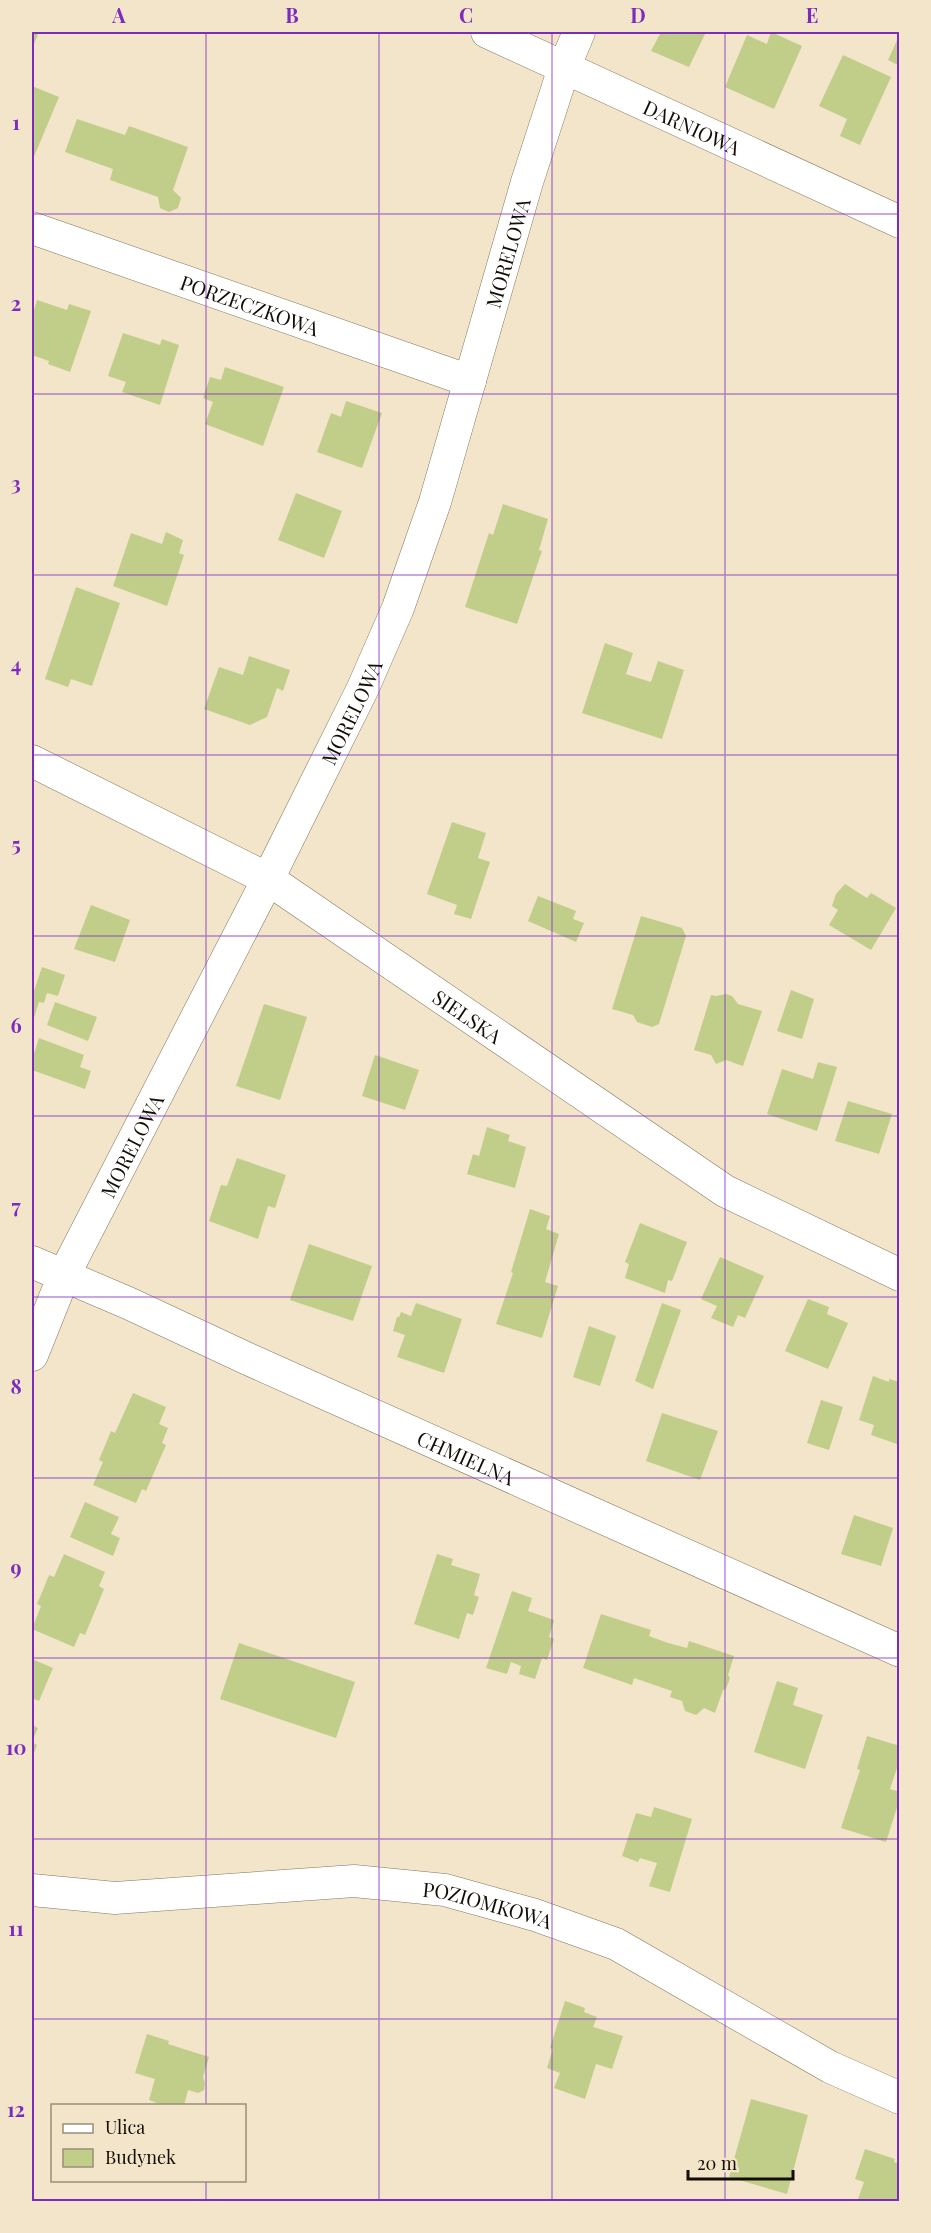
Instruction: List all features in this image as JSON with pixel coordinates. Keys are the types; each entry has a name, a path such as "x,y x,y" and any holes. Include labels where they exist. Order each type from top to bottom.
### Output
{"street":[{"name":"DARNIOWA","path":"487,32 900,222"},
{"name":"MORELOWA","path":"32,1355 64,1275 363,688 398,608 435,502 528,182 564,68 579,32"},
{"name":"PORZECZKOWA","path":"32,228 470,381"},
{"name":"SIELSKA","path":"32,761 267,879 725,1191 900,1275"},
{"name":"CHMIELNA","path":"32,1262 900,1651"},
{"name":"POZIOMKOWA","path":"32,1890 115,1898 354,1881 445,1890 535,1915 616,1944 830,2067 900,2098"}],"building":[{"path":"32,32 39,32 32,49"},
{"path":"661,32 706,32 689,67 651,51"},
{"path":"771,32 802,46 774,109 725,87 747,35 767,44"},
{"path":"900,34 900,66 888,60"},
{"path":"843,55 891,77 860,145 840,136 847,119 819,106"},
{"path":"32,86 59,97 33,159 32,159"},
{"path":"77,119 125,135 129,126 188,147 173,190 181,198 178,208 169,212 160,208 158,197 110,180 113,169 65,152"},
{"path":"37,300 67,310 69,304 91,311 70,372 32,355 32,317"},
{"path":"123,333 160,345 162,339 179,345 160,405 122,392 126,382 108,376"},
{"path":"225,367 284,387 263,446 205,424 213,402 203,398 210,377 221,380"},
{"path":"346,401 382,413 362,468 317,452 331,413 341,417"},
{"path":"296,493 342,511 324,558 278,540"},
{"path":"503,504 548,519 539,550 542,551 517,624 465,607 489,533 493,535"},
{"path":"166,532 183,540 179,553 184,555 167,606 113,586 131,533 162,544"},
{"path":"76,587 120,603 92,686 71,679 68,687 45,679"},
{"path":"605,643 633,653 626,674 651,682 658,661 684,670 662,739 582,713"},
{"path":"249,656 290,670 283,691 277,688 267,717 250,725 204,709 219,667 243,675"},
{"path":"452,822 486,833 478,858 490,862 471,919 454,914 457,905 427,894"},
{"path":"845,884 867,898 871,893 896,908 871,950 829,925 838,910 832,906 836,894"},
{"path":"538,896 576,911 573,919 584,923 576,942 528,921"},
{"path":"91,905 130,920 115,962 74,949"},
{"path":"641,916 682,928 686,936 659,1024 652,1027 637,1022 633,1015 612,1009"},
{"path":"42,967 65,975 58,996 47,993 44,1003 39,1002 32,1024 32,997"},
{"path":"791,990 814,999 802,1039 777,1031"},
{"path":"711,995 732,996 738,1004 762,1011 743,1066 726,1060 716,1064 711,1055 694,1050"},
{"path":"55,1002 97,1017 88,1041 47,1025"},
{"path":"264,1004 307,1017 280,1100 236,1086"},
{"path":"39,1038 84,1055 80,1067 91,1071 85,1089 32,1070 32,1060"},
{"path":"375,1055 419,1070 405,1110 362,1096"},
{"path":"818,1062 837,1067 817,1131 767,1114 782,1069 813,1079"},
{"path":"848,1101 892,1114 879,1154 835,1141"},
{"path":"487,1127 510,1135 508,1141 526,1147 515,1188 467,1174 473,1154 479,1156"},
{"path":"237,1158 286,1175 275,1208 268,1206 258,1239 209,1221 221,1185 227,1186"},
{"path":"530,1209 550,1216 546,1229 559,1234 545,1282 558,1286 542,1338 496,1324 513,1273 511,1272"},
{"path":"640,1223 687,1242 672,1281 668,1280 665,1293 625,1278 629,1264 625,1262"},
{"path":"309,1244 372,1266 353,1321 290,1300"},
{"path":"720,1257 764,1276 745,1318 738,1315 733,1327 711,1318 717,1306 701,1299"},
{"path":"808,1299 829,1307 827,1314 848,1323 828,1369 785,1351"},
{"path":"416,1303 462,1319 444,1373 397,1357 405,1335 393,1331 397,1317 401,1312 411,1316"},
{"path":"662,1303 681,1310 653,1389 635,1381"},
{"path":"589,1326 616,1336 600,1386 573,1377"},
{"path":"873,1376 889,1382 889,1379 900,1382 900,1445 871,1435 874,1425 859,1420"},
{"path":"133,1393 166,1407 159,1424 168,1428 162,1443 166,1445 146,1491 142,1489 136,1503 93,1485 103,1462 99,1460 111,1431 115,1433"},
{"path":"821,1400 843,1407 829,1450 807,1443"},
{"path":"662,1413 718,1431 700,1480 646,1461"},
{"path":"85,1502 119,1517 111,1534 120,1538 113,1556 70,1537"},
{"path":"854,1515 893,1528 881,1566 841,1554"},
{"path":"64,1554 105,1572 99,1586 104,1589 85,1635 80,1633 74,1647 32,1629 41,1606 37,1604 49,1575 54,1577"},
{"path":"437,1554 453,1559 451,1565 480,1574 474,1595 479,1597 473,1615 467,1613 459,1639 414,1624"},
{"path":"512,1591 532,1598 528,1611 554,1620 549,1637 554,1639 547,1660 542,1658 535,1679 519,1674 521,1666 511,1662 507,1674 486,1668"},
{"path":"601,1614 651,1630 649,1636 668,1643 687,1648 689,1641 734,1656 728,1675 730,1678 715,1713 704,1708 696,1715 685,1711 682,1701 670,1697 672,1691 634,1678 632,1685 583,1668"},
{"path":"239,1643 355,1682 336,1738 220,1699"},
{"path":"32,1659 53,1668 39,1701 32,1698"},
{"path":"777,1681 798,1688 793,1705 823,1715 805,1769 754,1752"},
{"path":"32,1725 38,1728 32,1742"},
{"path":"867,1736 900,1746 900,1759 890,1789 900,1792 900,1798 886,1842 841,1828 860,1770 857,1769"},
{"path":"32,1742 37,1745 32,1758"},
{"path":"654,1807 692,1819 670,1892 649,1886 657,1863 640,1858 638,1862 622,1856 636,1813 651,1817"},
{"path":"565,2001 585,2008 584,2012 597,2017 593,2027 623,2036 612,2069 596,2064 585,2099 554,2088 560,2073 547,2068 553,2049 550,2048"},
{"path":"147,2034 169,2041 168,2044 209,2057 203,2077 204,2090 198,2093 188,2090 184,2104 160,2104 149,2100 155,2079 135,2073"},
{"path":"751,2099 808,2115 787,2194 729,2177"},
{"path":"865,2149 895,2159 894,2162 900,2164 900,2202 857,2202 864,2182 855,2179"}]}
